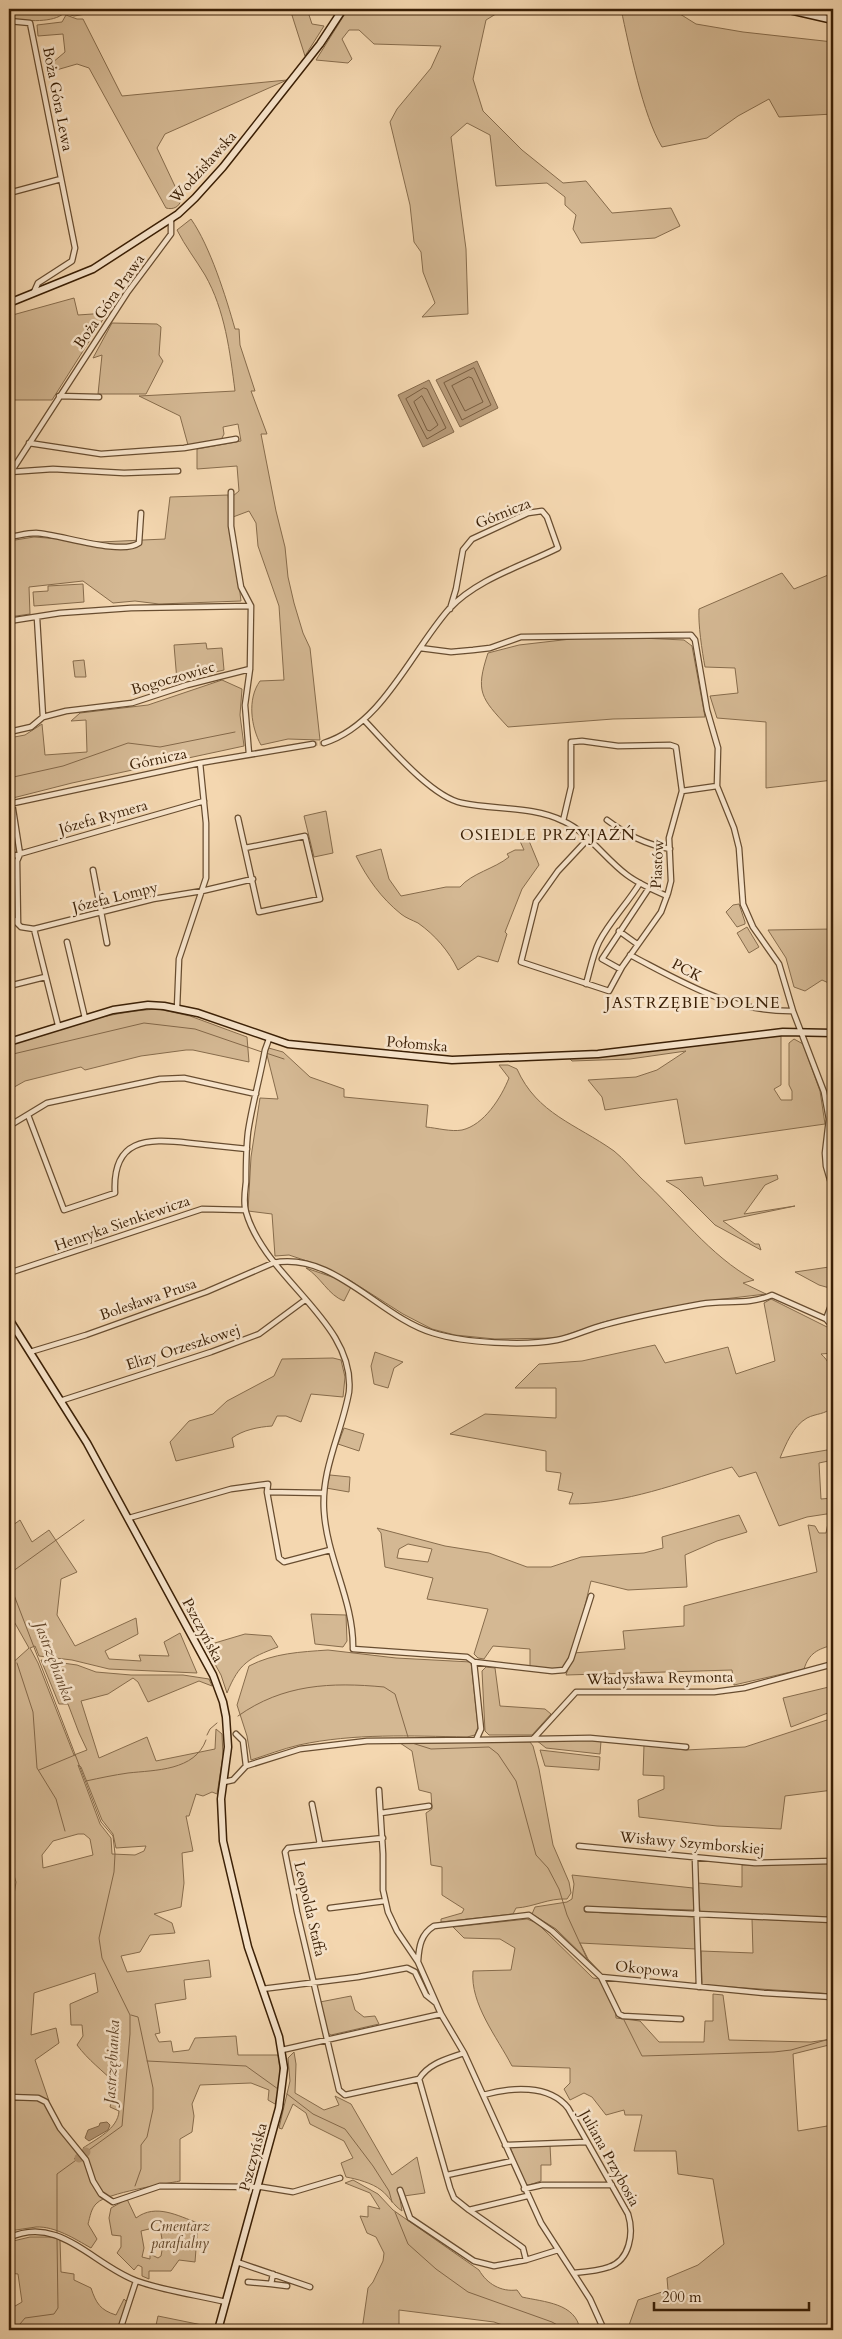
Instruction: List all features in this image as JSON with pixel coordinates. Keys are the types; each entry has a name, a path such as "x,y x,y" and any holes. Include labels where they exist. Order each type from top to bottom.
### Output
{"street":[{"name":"Wodzisławska","path":"9,302 92,269 171,219 195,198 223,167 320,44 343,9"},
{"path":"785,9 833,20"},
{"name":"Boża Góra Lewa","path":"9,21 30,23 76,248 75,257 38,283 34,292"},
{"path":"9,193 61,180"},
{"name":"Boża Góra Prawa","path":"10,473 127,293 171,234 171,219"},
{"path":"59,396 99,397"},
{"path":"29,443 101,454 184,448 236,439"},
{"name":"Boża Góra Prawa","path":"10,473 53,469 124,473 178,471"},
{"path":"231,492 231,526 238,569 241,586 250,604 252,637 245,705 249,754"},
{"name":"Górnicza","path":"324,743 340,738 364,720 450,609 467,593 558,548 547,517 542,511 528,513 472,539 467,544 463,550 456,589 450,609"},
{"path":"9,537 36,533 104,545 133,547 139,543 142,513"},
{"path":"9,621 60,613 139,607 250,604"},
{"path":"37,618 43,717"},
{"path":"420,648 451,652 473,650 490,648 521,637 691,634 695,640 708,710 718,748 717,786 734,828 739,848 743,904 753,927 779,964 793,1011 824,1092 829,1119 825,1152 826,1166 833,1190"},
{"name":"Bogoczowiec","path":"9,732 31,727 43,717 87,707 132,703 188,685 250,669"},
{"path":"364,720 430,786 446,798 460,803 539,814 563,820 627,875 640,884 668,896"},
{"name":"Piastów","path":"563,820 571,788 572,742 582,741 618,746 670,745 676,747 682,791 670,838 671,880 668,896 656,919 620,969 610,991 586,984"},
{"name":"Górnicza","path":"10,804 200,762 313,744"},
{"path":"177,1008 179,959 202,891 207,865 200,762"},
{"path":"682,791 717,786"},
{"name":"Józefa Rymera","path":"9,857 204,801"},
{"path":"10,804 20,854 17,862 18,924"},
{"path":"238,818 259,912 320,899 305,836 245,848"},
{"path":"607,820 626,834 648,845 670,849"},
{"path":"587,840 559,871 536,902 521,962 586,984 598,944 612,919 622,910 640,884"},
{"path":"93,870 103,913 107,943"},
{"name":"Józefa Lompy","path":"34,929 153,899 202,891 253,879"},
{"name":"Piastów","path":"620,969 602,959 649,888"},
{"path":"9,915 21,927 34,929 58,1025"},
{"path":"619,931 637,944"},
{"path":"67,942 85,1018"},
{"name":"PCK","path":"630,955 697,990 735,1005 773,1011 793,1011"},
{"path":"9,986 45,977"},
{"name":"Połomska","path":"9,1042 58,1025 132,1006 177,1008 269,1039 312,1048 452,1060 598,1054 801,1032 833,1033"},
{"name":"Władysława Reymonta","path":"269,1039 264,1050 247,1149 245,1210 251,1225 273,1263 331,1330 346,1358 350,1381 346,1407 327,1471 323,1493 330,1550 351,1617 353,1650 466,1657 474,1662 552,1671 564,1670 571,1659 592,1596"},
{"path":"9,1126 47,1103 160,1079 184,1078 256,1094"},
{"path":"28,1115 64,1210 114,1193 116,1165 122,1155 139,1143 156,1140 247,1149"},
{"name":"Henryka Sienkiewicza","path":"9,1274 202,1209 245,1210"},
{"path":"273,1263 294,1262 343,1279 414,1325 432,1333 496,1342 561,1339 638,1316 702,1304 754,1300 772,1295 826,1319 833,1326"},
{"name":"Bolesława Prusa","path":"30,1352 86,1335 206,1292 273,1263"},
{"name":"Elizy Orzeszkowej","path":"60,1400 211,1352 259,1334 305,1300"},
{"path":"826,1319 833,1300"},
{"name":"Pszczyńska","path":"9,1319 87,1443 129,1518 213,1675 223,1702 228,1747 221,1815 223,1842 248,1947 282,2050 283,2088 218,2330"},
{"path":"129,1518 231,1489 268,1484 267,1492 279,1558 284,1562 293,1561 330,1550"},
{"path":"267,1492 323,1493"},
{"path":"474,1662 481,1728 476,1740"},
{"name":"Władysława Reymonta","path":"534,1738 576,1692 714,1692 744,1688 833,1664"},
{"path":"236,1734 243,1741 246,1766"},
{"path":"224,1782 233,1780 246,1766 300,1750 367,1741 590,1738 686,1747"},
{"path":"378,1790 383,1838 382,1876 385,1901 397,1931 418,1962 441,2014 464,2053 527,2196 558,2250 590,2299 604,2330"},
{"path":"312,1804 320,1844"},
{"path":"381,1812 429,1806"},
{"name":"Leopolda Staffa","path":"383,1838 288,1848 285,1855 327,2040 342,2094 419,2079"},
{"name":"Wisławy Szymborskiej","path":"579,1846 755,1864 833,1861"},
{"path":"695,1859 699,1987"},
{"path":"330,1908 385,1901"},
{"path":"587,1909 833,1920"},
{"name":"Okopowa","path":"418,1962 422,1939 426,1931 434,1926 529,1915 552,1930 601,1977 699,1987 833,1997"},
{"path":"262,1989 413,1969 426,1995 437,2004"},
{"path":"601,1977 619,2014 623,2016 682,2019"},
{"path":"9,1997 9,2005"},
{"path":"282,2050 441,2014"},
{"path":"464,2053 434,2064 424,2071 419,2079 454,2198 523,2248 526,2260"},
{"name":"Juliana Przybosia","path":"483,2095 521,2090 548,2092 557,2096 568,2108 631,2222 632,2231 629,2245 617,2263 599,2270 574,2273"},
{"path":"9,2097 38,2098 46,2102 60,2128 83,2155 97,2187 104,2197 112,2202 160,2186 257,2188 293,2192 340,2178"},
{"path":"505,2145 586,2142"},
{"path":"447,2174 512,2161"},
{"path":"524,2189 542,2185 612,2185"},
{"path":"400,2190 410,2218 474,2261 494,2266 526,2260 558,2250"},
{"path":"469,2210 527,2196"},
{"path":"9,2238 27,2232 58,2235 136,2281 226,2302"},
{"path":"237,2262 310,2287"},
{"path":"271,2284 273,2274"},
{"path":"120,2330 136,2281"},
{"path":"248,2282 287,2286"}],"green space":[{"path":"11,9 116,9 74,16 64,13 47,20 32,21 12,19"},
{"path":"290,9 307,9 312,24 324,26 305,56"},
{"path":"348,9 504,9 486,20 473,79 483,111 522,150 563,183 586,181 612,213 671,208 680,226 655,238 581,243 573,229 576,215 565,205 565,197 547,183 496,186 490,135 467,123 451,137 466,249 468,314 422,317 435,303 423,272 421,252 414,242 410,205 390,122 397,109 431,68 441,46 374,44 359,30 349,30 342,39 352,59 348,63 316,60"},
{"path":"621,9 672,9 696,24 743,32 833,42 833,114 779,117 769,99 738,116 707,138 662,147 655,134 643,99 632,61"},
{"path":"66,15 83,19 122,96 287,80 165,134 157,148 181,199 176,207 166,208 89,68 77,64 53,71 52,63 65,52 63,34 38,36 37,25 62,22"},
{"path":"191,219 211,257 235,329 239,329 240,345 255,391 251,391 267,434 261,434 285,547 288,577 303,633 310,648 320,740 288,739 261,745 255,730 252,704 253,696 260,681 284,680 279,606 258,546 256,523 249,511 233,517 233,496 239,491 237,466 197,469 197,449 241,441 238,424 223,427 224,434 221,440 188,445 180,416 139,396 235,391 229,346 212,288 177,230"},
{"path":"74,298 78,315 107,313 52,400 9,400 9,316"},
{"path":"112,323 157,324 161,327 159,355 163,361 146,394 98,394 102,355 93,358"},
{"path":"228,495 241,601 159,604 135,601 113,603 83,581 29,587 30,614 9,617 9,541 34,537 100,542 165,539 170,497"},
{"path":"782,573 794,589 833,573 833,780 766,788 766,722 717,718 710,696 738,693 735,668 705,667 699,609"},
{"path":"83,584 84,602 34,606 33,592 48,591 48,586"},
{"path":"597,636 684,640 692,646 705,717 613,719 508,727 486,701 481,686 488,653 519,645"},
{"path":"206,643 207,649 222,648 224,670 177,681 174,645"},
{"path":"84,660 86,677 75,677 73,661"},
{"path":"222,680 242,689 240,715 244,746 72,783 9,799 9,738 25,735 42,724 45,755 87,752 86,720 71,721 80,713 148,705"},
{"path":"326,811 333,853 314,857 304,816"},
{"path":"527,836 539,865 522,889 505,932 507,934 498,962 478,956 458,970 436,938 418,923 401,914 381,894 356,856 381,849 389,879 401,896 446,887 460,887 471,878 509,857 507,854 515,850 524,850 519,839"},
{"path":"739,904 745,924 737,927 726,912 733,905"},
{"path":"747,927 759,947 749,953 737,933"},
{"path":"833,929 833,985 822,980 805,991 794,987 786,958 768,930"},
{"path":"158,1009 190,1016 247,1037 249,1062 186,1050 141,1056 85,1070 81,1067 25,1081 9,1090 9,1046 45,1033 101,1017"},
{"path":"781,1036 781,1085 774,1089 781,1100 792,1100 792,1091 789,1085 789,1043 794,1039 803,1044 820,1091 825,1124 685,1144 677,1099 605,1110 602,1097 588,1080 636,1077 657,1070 686,1051 630,1059 572,1061 569,1058 728,1041"},
{"path":"265,1047 283,1052 310,1077 344,1089 344,1097 428,1105 426,1127 449,1130 462,1130 470,1127 478,1123 491,1110 509,1078 499,1065 508,1065 517,1069 525,1084 546,1108 618,1154 723,1259 754,1280 743,1283 766,1294 715,1300 607,1321 557,1338 495,1339 455,1335 432,1329 403,1314 348,1279 316,1264 289,1255 275,1256 272,1214 248,1211 251,1157 260,1098 278,1099"},
{"path":"777,1175 778,1179 765,1185 744,1214 795,1206 723,1221 755,1244 759,1244 761,1250 715,1225 679,1189 666,1181 702,1177 704,1186"},
{"path":"833,1262 833,1289 819,1285 795,1272 829,1267"},
{"path":"306,1268 335,1278 351,1287 344,1301 333,1295"},
{"path":"771,1299 833,1330 833,1353 821,1354 830,1365 832,1372 833,1407 802,1421 790,1436 780,1458 833,1449 833,1460 819,1463 821,1499 833,1498 833,1513 807,1517 779,1526 756,1472 739,1477 732,1467 631,1497 569,1504 573,1493 558,1490 561,1473 546,1471 546,1451 450,1434 485,1414 556,1418 556,1388 515,1388 539,1364 582,1361 655,1345 665,1363 728,1347 736,1374 775,1361 764,1303"},
{"path":"375,1352 403,1362 394,1368 388,1388 374,1384 371,1366"},
{"path":"333,1358 341,1360 345,1377 343,1397 311,1394 301,1422 286,1416 277,1416 272,1426 251,1429 232,1438 234,1447 176,1461 170,1442 189,1421 213,1414 227,1401 274,1376 282,1359"},
{"path":"344,1428 364,1434 359,1451 338,1444"},
{"path":"330,1475 350,1477 349,1492 326,1488"},
{"path":"739,1515 747,1532 717,1541 685,1555 687,1587 628,1590 591,1581 575,1642 565,1664 560,1670 530,1667 530,1649 493,1646 484,1659 478,1658 474,1654 488,1609 427,1599 433,1578 385,1567 381,1533 377,1528 445,1546 489,1553 527,1567 551,1567 581,1557 644,1553 663,1548 662,1537","holes":["408,1544 432,1549 428,1562 397,1558 399,1549"]},
{"path":"20,1520 32,1542 49,1530 77,1572 61,1579 57,1615 75,1646 136,1618 138,1634 105,1651 109,1659 141,1661 139,1655 169,1656 164,1642 180,1633 197,1673 109,1669 72,1660 39,1656 35,1646 30,1648 38,1663 74,1755 87,1750 68,1704 59,1704 41,1660 77,1665 96,1672 131,1675 183,1675 209,1679 212,1686 199,1681 148,1702 138,1682 133,1678 108,1694 81,1701 99,1758 147,1737 156,1761 215,1749 216,1729 222,1734 223,1756 217,1794 212,1792 203,1796 196,1794 189,1816 186,1816 193,1851 182,1853 184,1883 181,1907 154,1914 172,1923 175,1933 150,1935 140,1952 121,1956 127,1972 209,1960 211,1977 184,1980 186,1999 155,2004 160,2033 155,2034 159,2042 171,2041 173,2052 189,2050 195,2038 236,2036 238,2055 278,2055 279,2061 279,2086 275,2104 268,2100 269,2090 251,2083 200,2085 192,2104 194,2116 192,2132 180,2139 180,2181 123,2192 97,2203 92,2210 88,2224 97,2239 91,2248 65,2234 43,2227 9,2231 9,2101 39,2099 46,2105 79,2154 74,2159 87,2155 83,2148 111,2128 118,2117 119,2111 110,2107 116,2084 77,2045 83,2036 82,2025 71,2025 70,2004 98,1992 95,1973 34,1993 31,2035 56,2028 59,2043 35,2060 49,2101 39,2096 9,2094 9,2041 13,1995 12,1908 16,1882 9,1859 9,1666 29,1648 12,1618 9,1619 9,1528","holes":["78,1765 81,1767 102,1820 113,1834 116,1848 146,1846 144,1851 135,1855 112,1854 111,1838 100,1824","84,1834 90,1839 93,1855 43,1868 42,1855 53,1841"]},
{"path":"833,1521 833,1645 811,1655 804,1669 734,1685 732,1670 566,1675 573,1653 625,1649 623,1631 684,1626 684,1606 817,1572 808,1525 815,1526 819,1533 826,1533 828,1523"},
{"path":"311,1614 346,1615 347,1641 343,1647 315,1644"},
{"path":"245,1634 271,1636 278,1647 252,1658 246,1663 236,1675 227,1693 221,1675 206,1648 208,1645"},
{"path":"328,1650 396,1658 471,1662 478,1727 475,1735 467,1737 383,1736 320,1741 299,1745 251,1760 247,1736 237,1705 249,1666 268,1658"},
{"path":"486,1667 495,1668 500,1706 545,1709 551,1714 532,1735 489,1735 485,1731 482,1671"},
{"path":"833,1686 833,1711 791,1727 783,1698"},
{"path":"833,1718 833,1790 785,1796 781,1829 717,1826 639,1817 638,1800 664,1789 664,1776 643,1775 644,1745 686,1750 745,1747"},
{"path":"589,1739 601,1741 600,1754 546,1748 536,1740"},
{"path":"530,1742 533,1746 539,1769 553,1845 569,1882 571,1893 567,1899 516,1908 513,1914 441,1922 441,1919 462,1913 464,1909 442,1895 442,1867 431,1865 426,1813 432,1809 431,1793 419,1790 412,1751 400,1743"},
{"path":"540,1750 600,1757 599,1770 545,1766"},
{"path":"833,1863 833,1918 700,1912 698,1883 742,1887 742,1865"},
{"path":"572,1875 693,1888 694,1910 584,1907 585,1912 695,1917 696,1949 580,1943 588,1959 603,1975 556,1929 532,1914 535,1907 567,1902 572,1899 574,1884"},
{"path":"527,1919 537,1923 593,1978 600,1979 615,2006 616,2018 640,2021 659,2042 704,2042 705,2021 713,2021 713,1994 723,1995 729,2040 811,2042 833,2039 833,2044 793,2054 798,2131 833,2125 833,2330 628,2328 638,2300 668,2290 667,2278 698,2265 724,2244 713,2179 678,2174 676,2151 634,2151 642,2115 625,2115 624,2110 606,2115 592,2097 584,2093 570,2100 564,2089 570,2083 570,2068 512,2066 480,2008 473,1983 473,1971 511,1970 515,1948 500,1939 464,1938 453,1927"},
{"path":"752,1919 833,1922 833,1994 702,1985 701,1951 753,1953"},
{"path":"351,1996 355,2010 364,2017 375,2016 379,2024 331,2035 328,2033 320,2002"},
{"path":"294,2052 296,2064 295,2093 324,2110 339,2105 335,2096 351,2104 392,2175 417,2157 425,2193 404,2196 398,2187 402,2211 384,2192 364,2182 346,2177 341,2163 353,2158 344,2141 310,2124 306,2113 293,2104 282,2129 279,2128 290,2081 288,2058"},
{"path":"550,2145 551,2165 541,2165 541,2181 526,2186 510,2147"},
{"path":"353,2180 378,2194 393,2210 479,2270 490,2283 505,2290 517,2290 522,2297 558,2305 566,2309 577,2321 580,2330 516,2330 494,2322 399,2310 399,2330 362,2330 368,2288 383,2261 384,2253 376,2237 367,2233 360,2216 368,2217 368,2206 380,2209 370,2193 345,2183"},
{"name":"Cmentarz parafialny","path":"127,2199 136,2218 151,2211 159,2211 175,2214 198,2223 195,2262 179,2260 171,2271 149,2271 149,2279 142,2276 142,2267 138,2265 134,2270 117,2253 121,2247 121,2236 112,2235 109,2218 111,2208","holes":["159,2222 163,2245 161,2256 158,2258 150,2254 150,2259 142,2257 144,2248 141,2231 149,2229 151,2225"]},
{"path":"30,2237 53,2237 60,2240 61,2272 74,2274 74,2280 91,2288 97,2302 106,2311 116,2315 124,2299 127,2302 117,2330 9,2330 10,2309 22,2302 18,2274 9,2273 9,2242"},
{"path":"158,2316 212,2327 212,2330 155,2330"}],"water":[{"path":"477,361 498,408 460,427 436,380"},
{"path":"429,380 454,432 423,447 398,395"},
{"path":"107,2122 110,2125 108,2130 89,2141 85,2138 88,2130 99,2126 100,2123"}],"waterway":[{"path":"9,778 63,766 128,743 160,747 235,732"},
{"path":"9,1055 144,1023 195,1029 262,1052"},
{"path":"266,1053 284,1059"},
{"path":"9,1574 84,1520"},
{"name":"Jastrzębianka","path":"9,1582 101,1822 113,1836 114,1872 99,1938 102,1958 130,2015 130,2034 122,2126 86,2152"},
{"path":"17,1663 33,1712 37,1768 56,1799 65,1831"},
{"path":"238,1716 255,1705 290,1691 345,1685 384,1687 395,1694 408,1737"},
{"path":"207,1735 210,1729 217,1723"},
{"path":"86,1781 173,1767 193,1758 201,1750 206,1740"},
{"path":"412,1743 431,1749 489,1747 498,1754 516,1781 536,1855 548,1868 559,1889 567,1915 589,1963"},
{"path":"39,1770 75,1755"},
{"path":"131,2015 138,2017 153,2088 153,2109 147,2137 141,2145 141,2169 135,2186"},
{"path":"624,2020 642,2056 774,2052 791,2050 833,2038"},
{"path":"147,2061 246,2066 278,2089"},
{"path":"287,2094 313,2114 345,2129 373,2166 389,2191 392,2202"},
{"name":"Jastrzębianka","path":"79,2158 86,2152"},
{"name":"Jastrzębianka","path":"57,2234 57,2174 79,2158"},
{"path":"395,2212 408,2244 436,2269 468,2292 552,2322 566,2330"},
{"name":"Jastrzębianka","path":"15,2330 25,2318 54,2314 58,2308 57,2238"}],"tunnel":[{"path":"313,744 324,743"}],"district":[{"name":"OSIEDLE PRZYJAŹŃ","path":"548,834"},
{"name":"JASTRZĘBIE DOLNE","path":"693,1002"}]}
